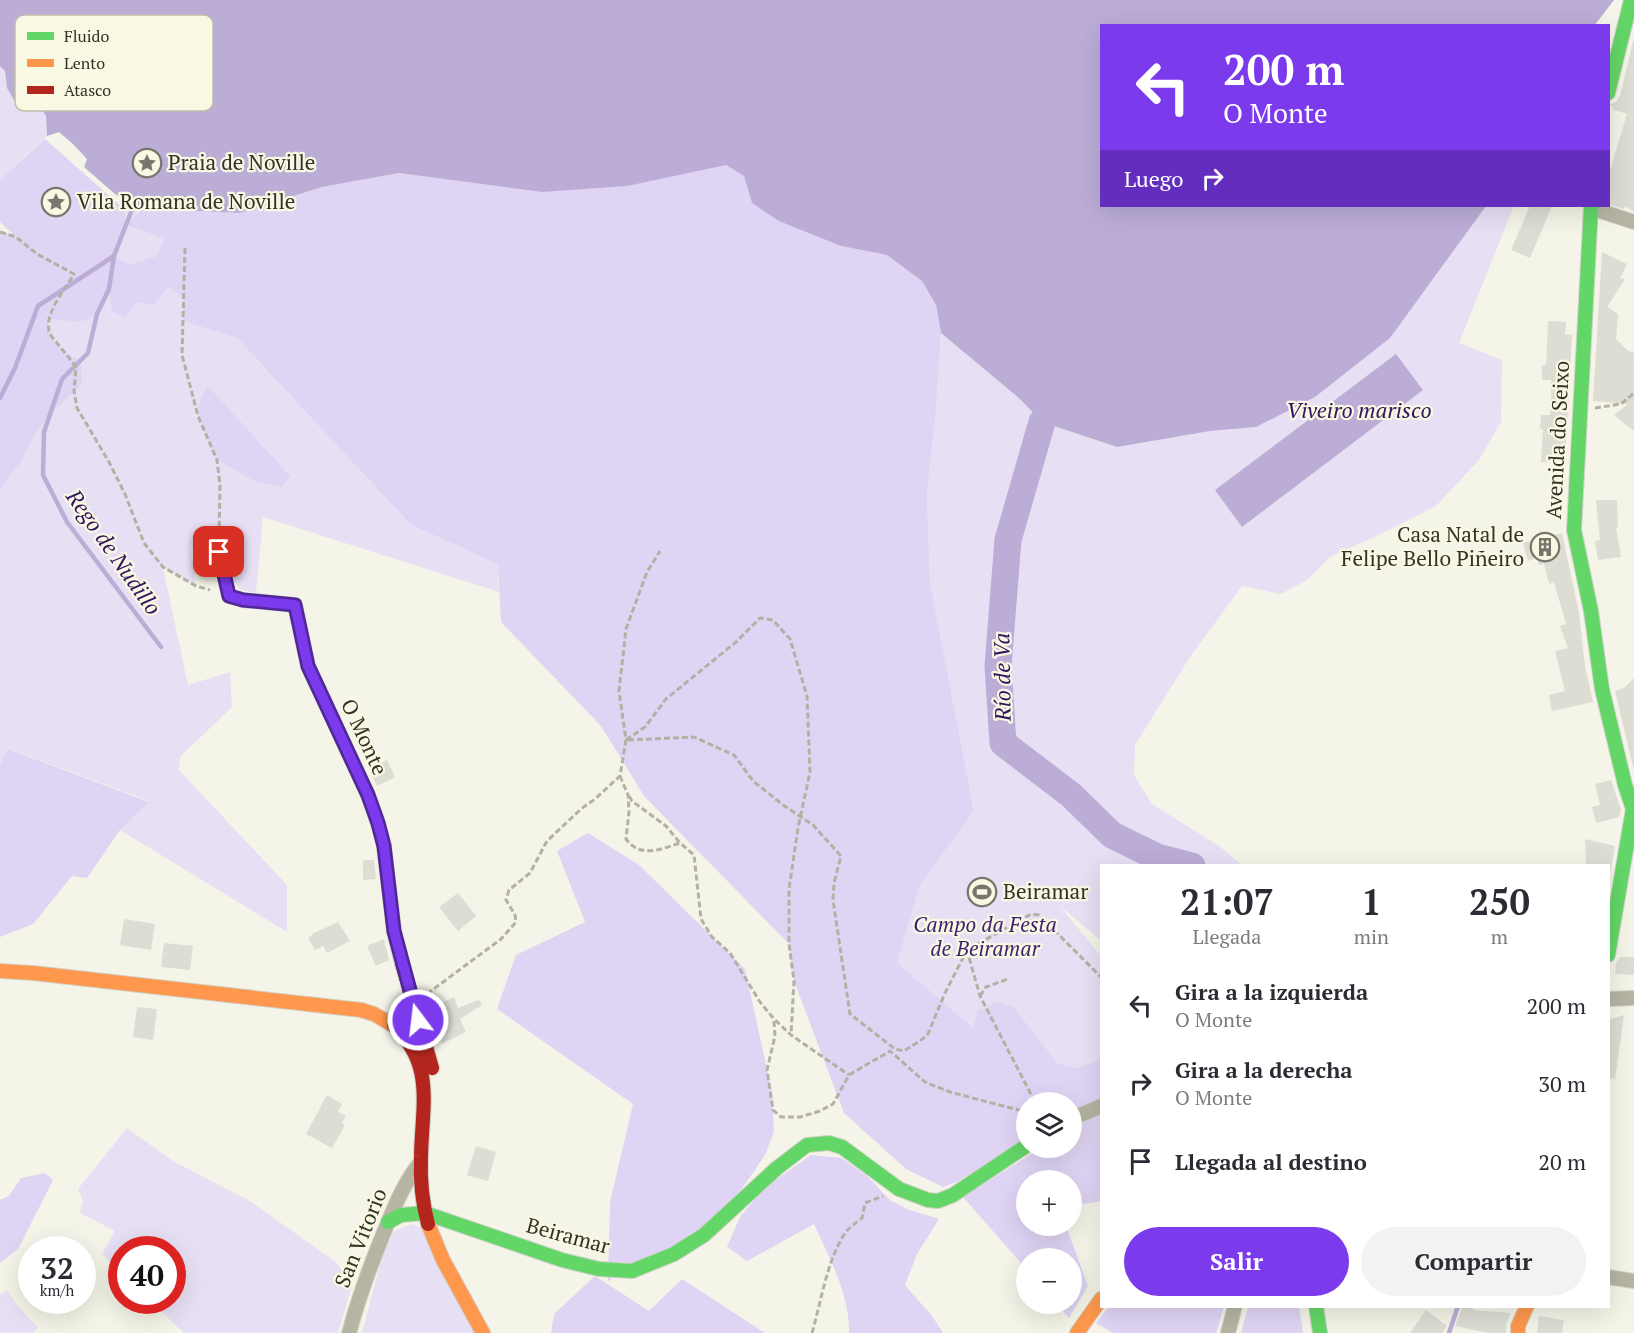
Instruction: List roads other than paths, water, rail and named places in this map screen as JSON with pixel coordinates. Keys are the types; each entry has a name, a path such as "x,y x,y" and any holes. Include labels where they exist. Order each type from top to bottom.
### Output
{"street":[{"path":"1610,85 1631,0"},
{"path":"1591,207 1634,222"},
{"name":"Avenida do Seixo","path":"1591,207 1574,530 1592,611 1602,689 1629,783 1634,809 1610,945"},
{"name":"O Monte","path":"219,552 229,596 243,600 295,605 308,666 368,795 378,823 384,846 394,931 413,1003"},
{"path":"0,971 45,974 361,1010 390,1021 411,1043 424,1081 420,1163 421,1192 425,1213 436,1248 483,1333"},
{"path":"1610,999 1634,999"},
{"path":"390,1021 406,1005 413,1003 432,1063 429,1076 424,1081"},
{"path":"1082,1114 1100,1106"},
{"name":"Beiramar","path":"425,1213 572,1262 599,1269 632,1270 674,1254 704,1235 777,1168 807,1145 829,1143 842,1147 899,1189 928,1200 938,1201 953,1195 1016,1153"},
{"name":"San Vitorio","path":"349,1333 362,1288 388,1222 409,1177 420,1163"},
{"path":"388,1222 401,1215 425,1213"},
{"path":"1610,1277 1634,1281"},
{"path":"1077,1333 1100,1300"},
{"path":"1228,1333 1234,1308"},
{"path":"1316,1308 1320,1333"},
{"path":"1518,1333 1523,1308"}],"water":[{"path":"0,0 1614,0 1596,24 1100,24 1100,207 1485,207 1390,338 1315,397 1256,427 1210,431 1117,447 1042,422 1020,399 941,333 936,305 922,281 887,255 841,246 779,221 752,203 744,176 726,165 627,186 542,192 399,173 322,187 240,213 179,210 154,205 143,209 125,205 122,198 84,167 87,159 59,132 47,136 46,116 43,111 213,111 213,15 15,15 15,102 7,88 5,71 0,66"},
{"name":"Viveiro marisco","path":"1396,354 1423,390 1242,527 1215,490"}],"waterway":[{"name":"Rego de Nudillo","path":"133,207 114,256 109,289 97,314 88,353 62,379 44,432 43,475 67,522 161,647"},
{"path":"0,398 15,368 38,306 114,256"},
{"name":"Río de Va","path":"1042,422 1008,540 998,666 1003,743 1071,795 1112,835 1157,857 1184,864"},
{"name":"Río de Va","path":"1449,1333 1457,1308"}],"place":[{"name":"Praia de Noville","path":"147,163"},
{"name":"Vila Romana de Noville","path":"56,202"},
{"name":"Casa Natal de Felipe Bello Piñeiro","path":"1545,547"},
{"name":"Beiramar","path":"982,892"}],"park label":[{"name":"Campo da Festa de Beiramar","path":"985,937"}]}
